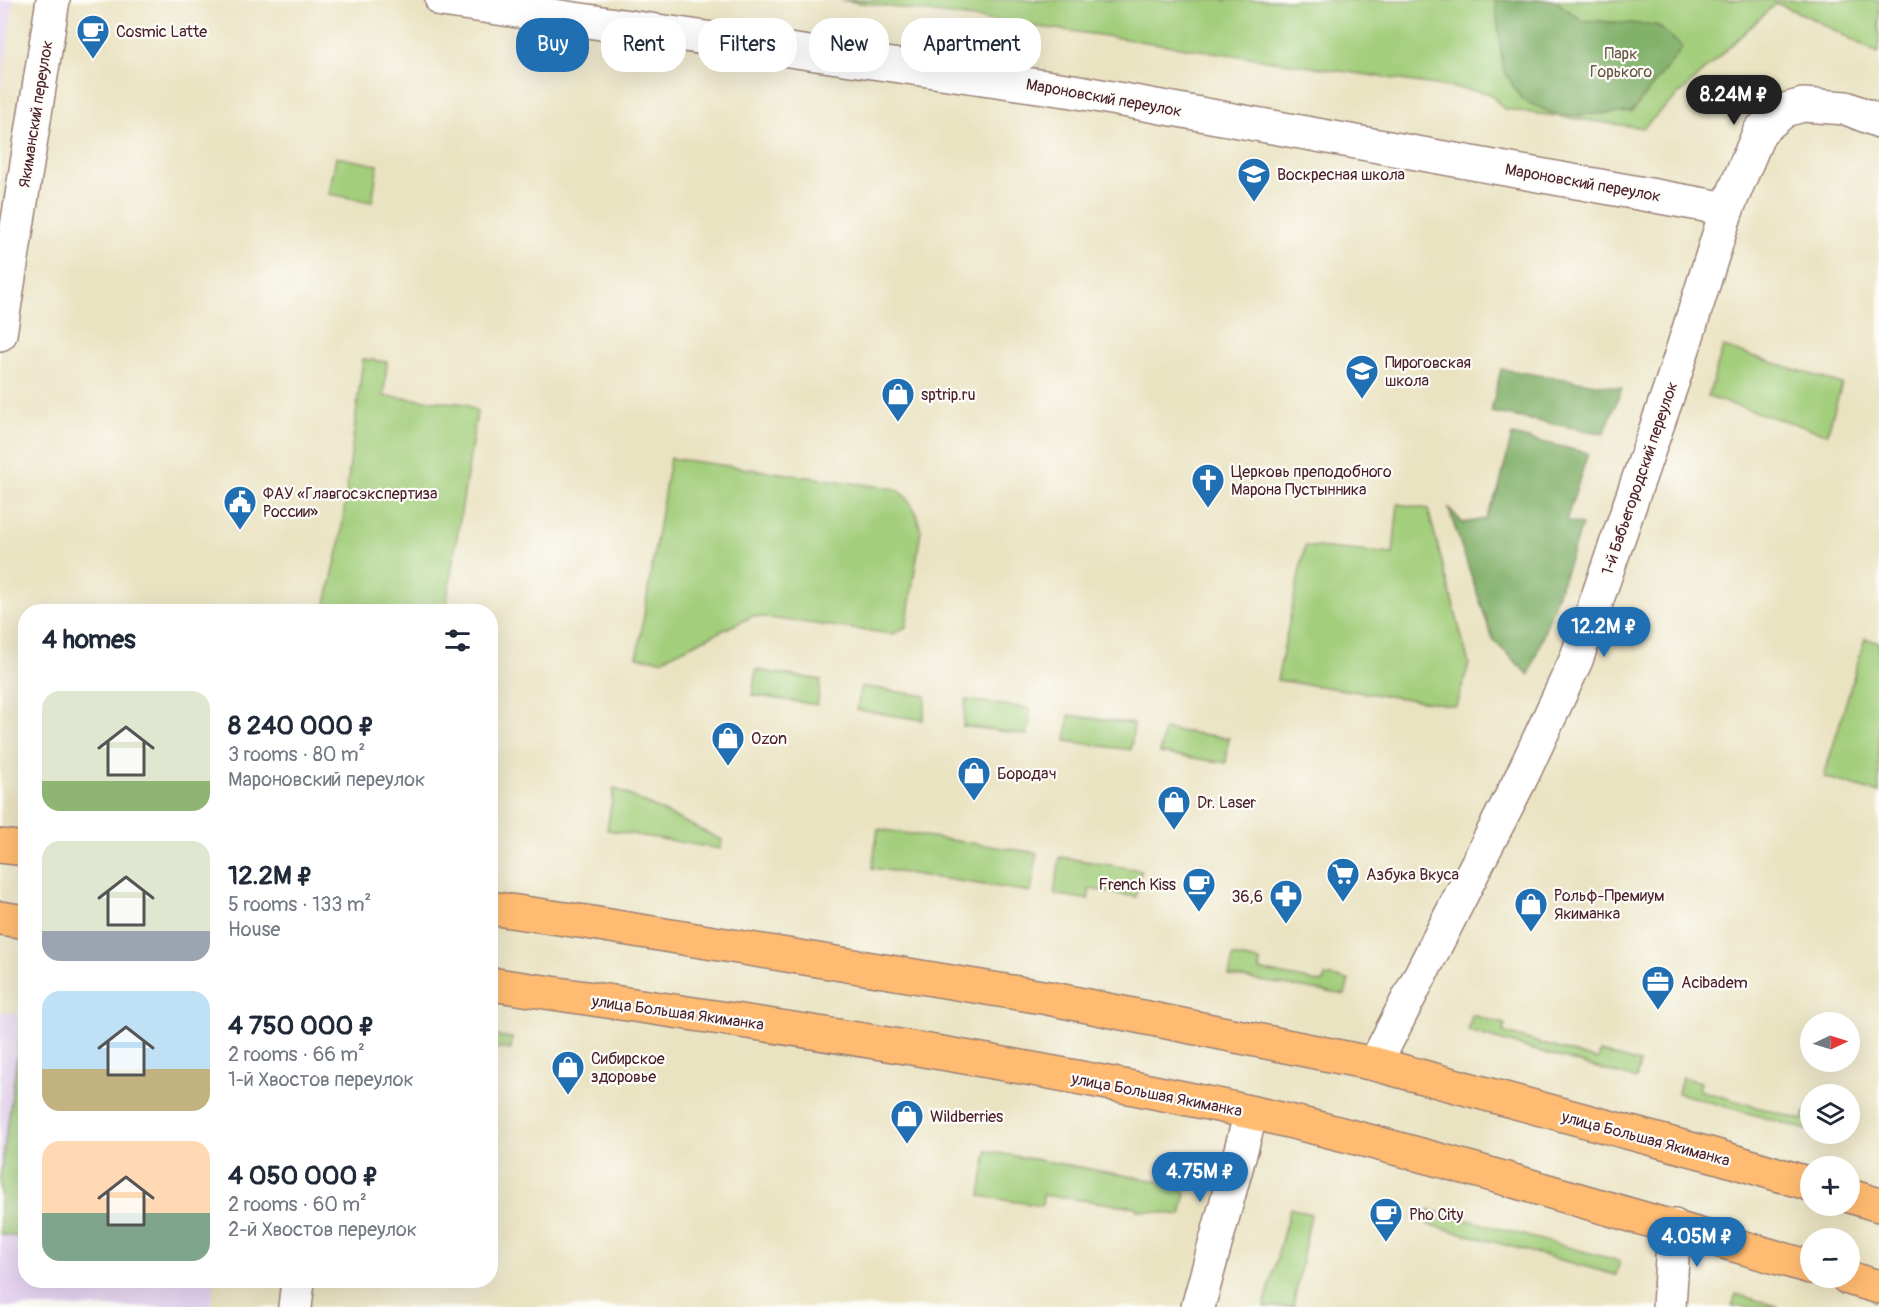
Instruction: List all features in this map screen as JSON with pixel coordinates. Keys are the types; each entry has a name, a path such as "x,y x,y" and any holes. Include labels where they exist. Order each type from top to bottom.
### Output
{"main road":[{"path":"0,846 18,848"},
{"name":"улица Большая Якиманка","path":"498,909 1048,999 1375,1064 1716,1156 1800,1181"},
{"path":"0,918 18,920"},
{"name":"улица Большая Якиманка","path":"498,985 752,1022 1034,1069 1251,1113 1364,1139 1800,1264"},
{"path":"1860,1199 1879,1205"},
{"path":"1860,1281 1879,1287"}],"street":[{"name":"Якиманский переулок","path":"0,334 53,0"},
{"name":"Мароновский переулок","path":"442,0 1073,91 1727,209"},
{"name":"1-й Бабьегородский переулок","path":"1375,1064 1522,776 1576,660 1674,377 1727,209 1760,131 1785,110 1803,105 1846,108 1879,121"},
{"path":"1198,1307 1251,1113"},
{"path":"1669,1307 1674,1226"},
{"path":"295,1307 297,1288"}],"shaded area":[{"path":"0,0 14,0 0,98"},
{"path":"0,1012 18,1014 18,1288 214,1288 211,1307 0,1307"}],"green space":[{"name":"Парк Горького","path":"840,0 1879,0 1879,54 1809,17 1776,3 1643,128 1504,109 1489,93 1041,27 1041,18 973,18"},
{"path":"1495,0 1554,0 1582,20 1657,25 1683,47 1632,112 1558,116 1522,100 1503,69"},
{"path":"336,157 378,165 372,202 329,194"},
{"path":"1723,347 1842,384 1827,434 1708,397"},
{"path":"363,359 387,362 384,396 466,404 477,412 446,604 326,604 340,543"},
{"path":"1501,369 1622,388 1604,434 1491,412"},
{"path":"1512,435 1588,453 1566,521 1582,525 1529,675 1493,640 1448,507 1463,523 1485,519 1499,488"},
{"path":"670,458 896,489 907,498 916,512 921,531 906,627 893,634 753,616 661,660 637,657"},
{"path":"1398,504 1428,509 1469,664 1456,706 1277,680 1305,546 1393,554"},
{"path":"1865,638 1879,643 1879,793 1824,777"},
{"path":"756,670 821,680 817,705 752,695"},
{"path":"861,686 926,696 923,720 857,710"},
{"path":"966,700 1031,709 1028,735 963,726"},
{"path":"1069,715 1134,724 1131,750 1066,741"},
{"path":"1164,729 1229,738 1226,763 1160,753"},
{"path":"614,788 722,840 720,849 607,830"},
{"path":"878,829 1037,853 1031,892 872,868"},
{"path":"1060,857 1141,870 1136,897 1090,889 1088,900 1054,894"},
{"path":"1233,956 1260,961 1259,970 1323,983 1325,976 1349,980 1345,995 1229,976"},
{"path":"1472,1015 1505,1024 1503,1032 1598,1060 1600,1052 1640,1063 1636,1079 1468,1031"},
{"path":"498,1036 512,1038 511,1050 498,1048"},
{"path":"18,1051 18,1237 0,1234 0,1178"},
{"path":"1682,1077 1701,1082 1699,1090 1800,1119 1800,1128 1678,1093"},
{"path":"987,1151 1180,1185 1186,1193 1181,1215 1043,1195 1042,1206 980,1196"},
{"path":"1290,1208 1311,1214 1293,1307 1264,1307"},
{"path":"1430,1210 1620,1261 1616,1275 1427,1224"},
{"path":"1736,1294 1780,1307 1732,1307"}],"place":[{"name":"Cosmic Latte","path":"93,60"},
{"name":"Воскресная школа","path":"1254,203"},
{"name":"Пироговская школа","path":"1362,400"},
{"name":"sptrip.ru","path":"898,423"},
{"name":"Церковь преподобного Марона Пустынника","path":"1208,509"},
{"name":"ФАУ «Главгосэкспертиза России»","path":"240,531"},
{"name":"Ozon","path":"728,767"},
{"name":"Бородач","path":"974,802"},
{"name":"Dr. Laser","path":"1174,831"},
{"name":"Азбука Вкуса","path":"1343,903"},
{"name":"French Kiss","path":"1199,913"},
{"name":"36,6","path":"1286,925"},
{"name":"Рольф-Премиум Якиманка","path":"1531,933"},
{"name":"Acibadem","path":"1658,1011"},
{"name":"Сибирское здоровье","path":"568,1096"},
{"name":"Wildberries","path":"907,1145"},
{"name":"Pho City","path":"1386,1243"}]}
